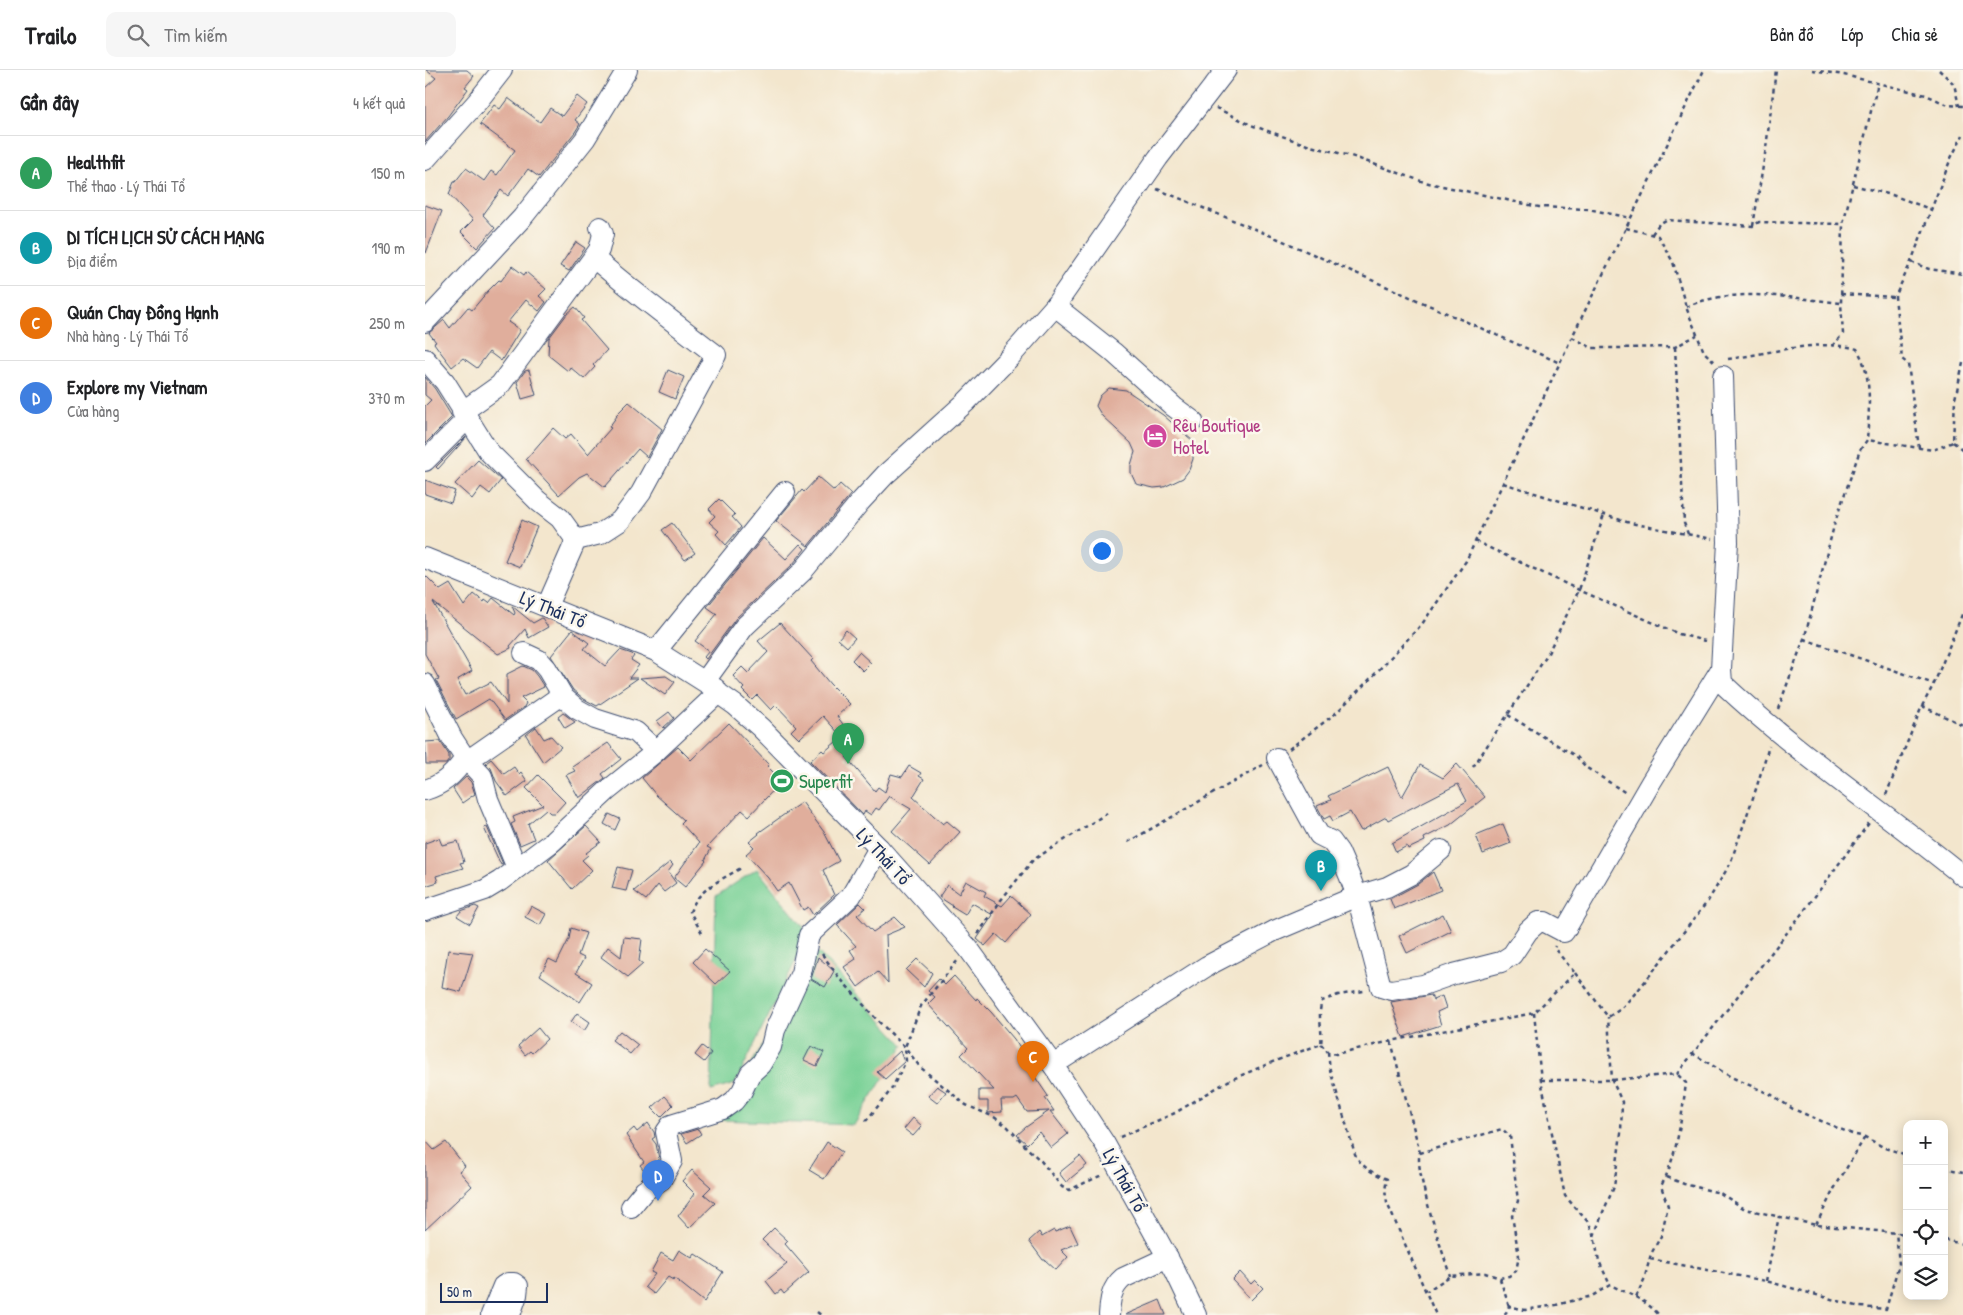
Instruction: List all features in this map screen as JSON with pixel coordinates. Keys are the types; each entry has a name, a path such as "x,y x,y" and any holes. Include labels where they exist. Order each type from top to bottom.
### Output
{"street":[{"path":"425,160 477,102 502,70"},
{"path":"425,322 522,218 585,140 627,70"},
{"path":"425,910 485,890 517,868 552,842 607,791 656,751 712,687 744,627 802,572 873,488 966,402 1009,358 1055,306 1141,182 1201,100 1226,70"},
{"path":"425,461 465,415 500,385 594,258 603,242 603,234 600,227"},
{"path":"576,540 600,534 621,521 641,493 716,355 650,303 625,286 594,258"},
{"path":"1055,306 1113,352 1174,407 1193,421"},
{"path":"425,359 445,382 489,452 538,501 560,518 576,540"},
{"path":"1719,368 1728,542 1721,669 1722,683 1825,770 1879,809 1963,876"},
{"path":"656,651 785,492"},
{"path":"547,606 576,540"},
{"name":"Lý Thái Tổ","path":"425,558 656,651 712,687 735,704 761,728 879,848 968,948 1053,1065 1105,1144 1167,1257 1196,1315"},
{"path":"524,653 539,660 562,695 577,709 595,719 635,732 656,751"},
{"path":"1277,758 1319,835 1331,841 1339,852 1357,896 1381,987 1391,990 1423,985 1455,974 1501,962 1511,955 1528,931 1538,922 1545,922 1564,932 1639,802 1721,669"},
{"path":"425,684 452,738 466,760 482,776 488,799 517,868"},
{"path":"425,790 447,780 466,760 562,695"},
{"path":"631,1206 644,1191 661,1180 672,1161 666,1132 671,1125 723,1109 734,1102 743,1091 750,1074 761,1064 771,1047 775,1030 801,973 809,935 851,896 879,848"},
{"path":"1053,1065 1207,966 1274,931 1357,896 1387,887 1413,874 1441,850"},
{"path":"1109,1315 1111,1296 1117,1283 1123,1278 1167,1257"},
{"path":"491,1315 503,1286 508,1283 514,1283 518,1286 517,1295 510,1315"}],"path":[{"path":"1128,842 1277,758 1335,713 1422,624 1466,561 1572,337 1704,70"},
{"path":"1753,226 1776,70"},
{"path":"1812,70 1827,70 1926,95 1948,105 1961,106 1954,84 1939,70"},
{"path":"1831,346 1843,334 1841,294 1843,224 1878,83"},
{"path":"1201,100 1251,125 1310,146 1351,156 1425,182 1539,207 1588,209 1631,218"},
{"path":"1919,448 1908,364 1901,359 1895,297 1911,262 1951,158 1963,135"},
{"path":"1141,182 1274,237 1560,363"},
{"path":"1853,185 1892,195 1931,209"},
{"path":"1652,234 1659,224 1666,220 1753,226 1759,222 1843,224"},
{"path":"1626,228 1659,236 1673,262 1704,352 1719,368 1815,346 1848,346 1857,349 1863,359 1869,386 1867,440"},
{"path":"1911,262 1929,269 1963,274"},
{"path":"1841,294 1895,297"},
{"path":"1687,307 1702,300 1725,296 1763,296 1841,304"},
{"path":"1572,337 1592,348 1675,347 1697,336"},
{"path":"1675,347 1684,523 1688,534"},
{"path":"1963,363 1955,399 1953,442 1963,450"},
{"path":"1503,484 1630,523 1728,542"},
{"path":"1473,767 1546,657 1579,590 1604,515"},
{"path":"1475,541 1679,634 1704,640 1723,649"},
{"path":"1541,1080 1612,1080 1677,1074 1807,907 1879,809 1887,794 1922,706 1934,684 1963,612"},
{"path":"1804,639 1934,684"},
{"path":"1922,706 1963,725"},
{"path":"1508,716 1577,757 1587,768 1639,802"},
{"path":"866,1121 891,1090 906,1061 905,1047 921,1006 968,948 1001,900 1033,860 1109,812"},
{"path":"702,934 690,912 693,904 710,885 741,868"},
{"path":"1321,1044 1328,1052 1335,1054 1534,1013 1575,973 1554,948 1564,932"},
{"path":"809,935 838,976 877,1020 905,1047 920,1067 966,1105 994,1116 1008,1127 1063,1187 1069,1190 1076,1188 1118,1167"},
{"path":"1321,1044 1323,1034 1319,1011 1322,1002 1338,995 1381,987"},
{"path":"1534,1013 1541,1080 1565,1196 1589,1223 1594,1236 1599,1261 1610,1285 1636,1297 1653,1308 1659,1315"},
{"path":"1594,1236 1614,1187 1618,1165 1622,1102 1612,1080 1608,1017"},
{"path":"1391,1041 1420,1153 1418,1158 1421,1175 1450,1276"},
{"path":"1105,1144 1175,1113 1228,1082 1275,1061 1321,1044"},
{"path":"1328,1052 1329,1070 1355,1154 1359,1162 1367,1170 1387,1179 1385,1190 1387,1203 1437,1315"},
{"path":"1693,1053 1731,1077 1772,1095 1793,1109 1903,1154"},
{"path":"1636,1297 1661,1236 1668,1206 1661,1186 1667,1177 1681,1121 1686,1083 1677,1074"},
{"path":"1420,1153 1502,1129 1510,1136 1518,1201 1511,1216 1519,1256 1516,1271 1509,1276 1500,1278 1485,1273 1450,1276 1427,1291"},
{"path":"1816,1225 1834,1189 1865,1137"},
{"path":"1948,1169 1963,1172"},
{"path":"1667,1177 1684,1184 1720,1193 1745,1209 1816,1225 1903,1233"},
{"path":"1766,1281 1779,1216"},
{"path":"1650,1259 1766,1281 1860,1307 1886,1309 1899,1264 1897,1232"},
{"path":"1948,1241 1963,1244"},
{"path":"1500,1278 1509,1306 1505,1315"},
{"path":"1509,1306 1525,1310 1556,1305 1592,1296 1610,1285"},
{"path":"817,1312 821,1315"}],"green space":[{"path":"757,869 809,934 735,1084 711,1091 716,896"},
{"path":"818,952 904,1045 854,1125 718,1120"}],"building":[{"path":"426,70 467,70 474,76 465,87 468,89 448,116 425,142 425,88 436,78"},
{"path":"577,96 587,104 575,120 580,124 575,132 539,177 528,169 508,196 501,190 483,215 495,228 477,248 461,232 473,220 449,194 454,182 466,168 484,181 491,171 497,175 515,150 480,124 494,105 500,109 508,98 540,122 550,108 562,116"},
{"path":"425,205 442,211 426,253 425,253"},
{"path":"576,242 585,248 569,271 560,266"},
{"path":"512,266 524,275 526,272 546,289 539,296 546,302 539,311 526,300 508,322 520,330 501,361 489,352 477,368 463,358 452,367 429,333 444,320 450,328 468,307 472,310 499,280 501,281"},
{"path":"575,307 584,318 581,320 607,350 593,365 595,367 584,379 570,367 568,371 548,355 549,338 567,314"},
{"path":"529,370 536,395 522,399 517,382 525,371"},
{"path":"668,370 684,377 675,399 659,392"},
{"path":"425,377 435,389 452,417 425,444 425,406 431,400 425,395"},
{"name":"Rêu Boutique Hotel","path":"1109,388 1126,390 1163,415 1193,441 1193,459 1189,470 1183,478 1164,487 1154,488 1136,484 1131,473 1135,452 1131,443 1102,416 1096,406 1100,396"},
{"path":"629,402 662,429 647,457 638,449 605,487 587,473 579,477 559,495 526,459 553,428 565,439 571,434 588,454 611,428 609,427 616,415"},
{"path":"466,438 438,469 436,467"},
{"path":"478,460 501,480 490,494 481,487 472,499 455,484"},
{"path":"818,477 834,491 840,484 851,494 808,546 776,521 802,490 804,492"},
{"path":"425,480 455,491 451,503 425,494"},
{"path":"719,499 735,515 732,517 741,527 726,545 716,534 719,531 709,522 715,516 709,509"},
{"path":"522,520 537,527 520,567 505,561"},
{"path":"672,523 695,553 685,560 662,530"},
{"path":"763,538 786,559 800,544 805,549 793,564 736,618 706,659 704,657 709,651 695,641 717,614 707,607"},
{"path":"425,575 440,590 450,584 464,606 474,594 484,602 485,600 489,603 493,598 514,615 512,606 533,623 542,618 548,627 529,638 525,629 510,646 511,648 498,654 433,602 472,671 457,680 465,695 491,682 507,704 507,674 523,666 532,670 544,687 521,698 526,703 524,707 505,720 489,699 456,719 436,680 439,679 425,654"},
{"path":"780,623 813,659 811,661 830,684 850,704 837,716 850,734 848,737 857,749 846,757 875,791 878,787 885,792 891,774 902,777 909,766 921,773 919,776 924,779 913,797 943,824 947,821 960,832 930,865 892,831 911,809 889,796 879,810 876,808 871,815 865,811 863,815 810,761 822,750 824,752 842,737 823,716 799,739 791,731 796,726 776,705 771,710 757,695 752,700 742,690 744,688 733,676 742,667 748,673 768,652 758,641"},
{"path":"572,630 589,643 584,649 605,666 620,650 632,654 634,656 631,660 639,665 629,678 638,678 597,706 584,699 573,690 551,656"},
{"path":"846,630 855,638 847,647 838,639"},
{"path":"859,652 871,663 863,671 852,660"},
{"path":"666,676 675,682 665,695 640,678"},
{"path":"669,712 674,718 663,728 657,721"},
{"path":"563,713 575,722 565,728 558,717"},
{"path":"729,723 782,781 749,816 742,810 707,847 711,849 706,861 685,887 674,878 699,843 681,823 684,820 656,795 642,778 678,747 691,760"},
{"path":"536,727 544,739 551,736 561,747 543,762 526,735"},
{"path":"440,741 449,755 449,760 446,764 426,764 425,742"},
{"path":"608,743 621,759 602,774 605,778 579,798 566,775 575,771 572,767"},
{"path":"491,759 504,774 514,767 519,774 521,772 527,781 507,796 496,781 491,768 486,763"},
{"path":"1457,764 1485,797 1450,825 1424,838 1425,841 1408,849 1407,846 1396,852 1392,843 1467,801 1458,784 1388,820 1386,817 1361,831 1350,812 1333,821 1330,816 1324,819 1317,806 1331,800 1328,796 1388,767 1402,797 1420,765 1443,778"},
{"path":"538,775 565,802 555,813 550,813 546,809 528,824 534,839 520,845 511,824 515,822 513,817 543,805 526,788"},
{"path":"466,777 471,782 475,794 462,803 453,789"},
{"path":"802,802 824,832 839,861 823,870 834,895 813,915 808,907 803,910 789,883 777,891 746,854 754,847 749,842 758,833"},
{"path":"609,814 620,819 615,830 604,824"},
{"path":"1503,824 1511,843 1483,854 1476,835"},
{"path":"586,826 601,842 586,853 588,855 582,860 592,870 572,889 548,860"},
{"path":"487,827 503,864 501,865 484,828"},
{"path":"439,838 442,845 458,841 464,862 460,863 463,868 436,876 438,882 425,886 425,843"},
{"path":"670,862 673,865 668,872 676,883 664,892 658,885 646,900 634,891"},
{"path":"618,867 632,870 626,891 612,888"},
{"path":"1433,872 1441,890 1394,909 1390,899 1418,884"},
{"path":"966,881 986,892 984,896 1002,906 1011,896 1031,914 1006,943 996,934 985,946 977,939 993,915 972,903 965,915 939,897 947,885 959,894"},
{"path":"860,903 865,908 857,915 873,932 895,917 905,927 886,935 888,983 878,972 858,987 844,967 856,959 850,950 856,946 837,925"},
{"path":"475,906 479,908 470,924 457,916 461,911"},
{"path":"531,906 546,914 540,925 525,917"},
{"path":"1443,914 1451,931 1407,953 1399,936"},
{"path":"571,928 586,933 578,955 584,958 576,973 592,983 580,1002 540,975 549,959 557,963 569,939"},
{"path":"624,937 642,939 639,961 643,964 628,977 601,957 608,947 621,957"},
{"path":"705,949 730,971 716,984 693,962"},
{"path":"448,950 473,953 461,992 442,987"},
{"path":"818,957 834,971 825,987 811,979"},
{"path":"917,959 932,973 924,987 906,970"},
{"path":"954,976 976,1000 977,998 991,1012 1014,1039 1021,1050 1018,1052 1048,1096 1045,1098 1054,1111 1050,1111 1068,1134 1051,1148 1039,1132 1027,1144 1017,1135 1049,1111 1027,1112 1017,1098 1014,1100 1001,1100 1002,1112 988,1113 988,1101 979,1101 979,1090 994,1090 961,1055 968,1048 928,1004 935,997 928,991 939,979 945,985"},
{"path":"1431,995 1433,1000 1442,996 1446,1008 1437,1012 1441,1025 1403,1037 1391,1002"},
{"path":"577,1013 590,1022 584,1031 571,1022"},
{"path":"538,1028 547,1039 532,1053 530,1051 525,1055 518,1046"},
{"path":"620,1031 638,1045 630,1054 612,1040"},
{"path":"702,1046 711,1053 704,1062 695,1055"},
{"path":"811,1046 824,1052 817,1066 804,1060"},
{"path":"900,1051 904,1062 885,1079 877,1072"},
{"path":"937,1086 946,1092 937,1103 928,1096"},
{"path":"665,1096 673,1105 661,1117 652,1108"},
{"path":"913,1118 922,1126 913,1136 904,1129"},
{"path":"648,1123 654,1132 655,1137 652,1139 656,1144 659,1159 652,1172 641,1179 647,1174 640,1165 644,1162 626,1135 634,1128 637,1132"},
{"path":"698,1129 701,1134 687,1143 681,1134"},
{"path":"425,1140 434,1150 446,1142 465,1166 459,1171 472,1186 425,1230"},
{"path":"827,1142 842,1152 824,1179 809,1170"},
{"path":"1080,1156 1087,1165 1066,1182 1059,1173"},
{"path":"692,1170 711,1187 704,1194 715,1203 689,1228 678,1216 695,1194 682,1181"},
{"path":"1070,1226 1078,1243 1061,1250 1068,1257 1056,1270 1043,1260 1029,1241 1039,1232 1042,1237 1054,1230 1055,1232"},
{"path":"774,1228 788,1241 785,1244 809,1272 784,1294 781,1290 776,1294 766,1281 787,1264 762,1240"},
{"path":"679,1250 692,1258 695,1254 723,1272 704,1302 674,1278 673,1280 668,1277 654,1294 645,1287 655,1274 651,1272 661,1253 673,1260"},
{"path":"1240,1272 1251,1284 1255,1280 1263,1288 1251,1300 1232,1280"},
{"path":"1160,1300 1166,1315 1125,1315"}],"place":[{"name":"Rêu Boutique Hotel","path":"1155,436"},
{"name":"Healthfit","path":"848,764"},
{"name":"Superfit","path":"782,781"},
{"name":"DI TÍCH LỊCH SỬ CÁCH MẠNG","path":"1321,891"},
{"name":"Quán Chay Đồng Hạnh","path":"1033,1082"},
{"name":"Explore my Vietnam","path":"658,1201"}]}
